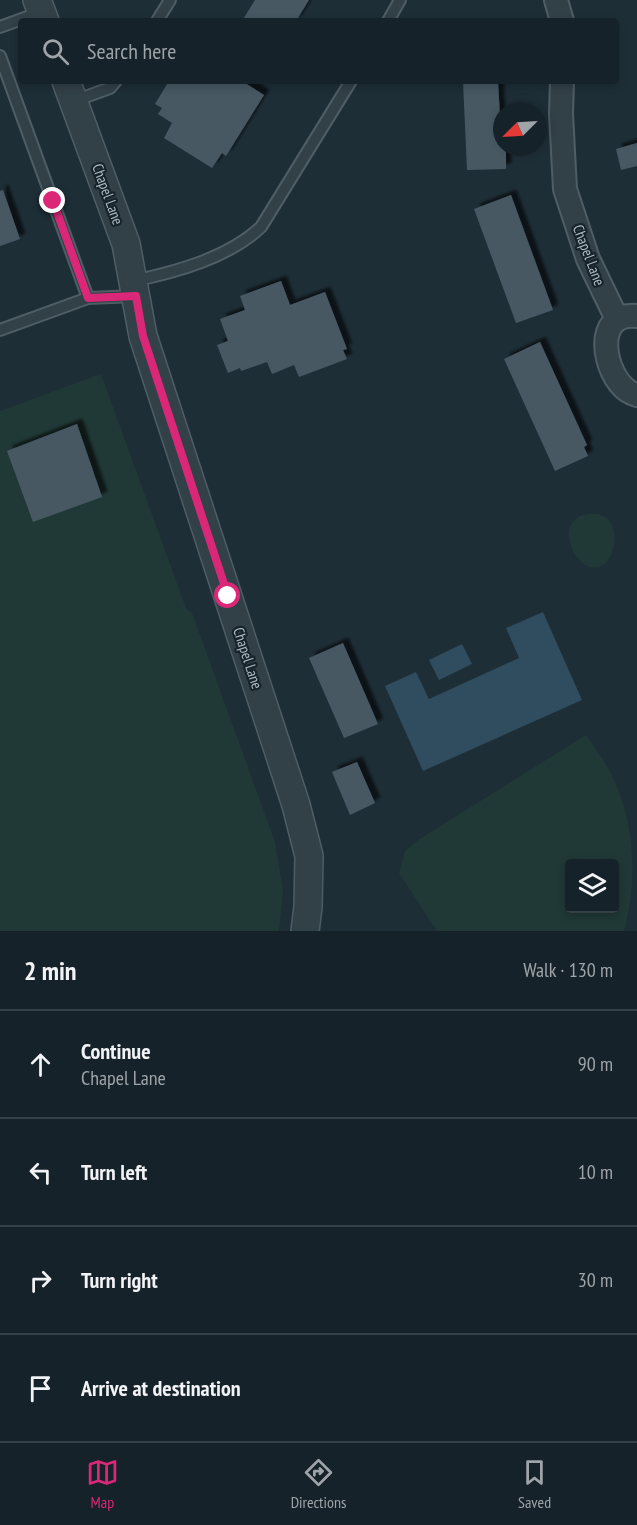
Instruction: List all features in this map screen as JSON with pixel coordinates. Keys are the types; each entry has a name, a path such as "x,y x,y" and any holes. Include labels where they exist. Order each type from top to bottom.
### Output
{"street":[{"path":"556,0 561,18"},
{"name":"Chapel Lane","path":"562,84 561,114 566,189 588,259 627,318 608,330 605,346 609,362 616,379 628,391 637,395"},
{"name":"Chapel Lane","path":"70,91 126,244 143,336 296,805 309,856 305,931"}],"lane":[{"path":"159,18 170,0"},
{"path":"390,18 400,0"},
{"path":"23,18 41,11"},
{"path":"0,27 18,20"},
{"path":"0,56 88,298"},
{"path":"70,91 110,88 113,84"},
{"path":"0,330 88,298 135,288 161,275 206,260 249,237 261,227 349,84"}],"green space":[{"path":"101,374 186,608 192,613 275,842 283,891 279,931 0,931 0,411"},
{"path":"598,514 607,518 611,523 614,531 613,548 606,563 599,567 591,567 584,564 574,552 570,544 570,528 573,521 580,516"},
{"path":"586,735 604,761 621,796 630,834 631,893 624,931 437,931 399,873 405,851 418,840"}],"water":[{"path":"543,612 582,700 423,771 385,686 416,672 429,699 519,658 506,628"},
{"path":"462,644 472,664 439,680 429,660"}],"building":[{"path":"255,0 309,0 298,18 244,18"},
{"path":"167,84 247,84 264,95 226,156 222,153 212,168 164,138 172,123 158,114 162,108 155,104"},
{"path":"463,84 498,84 499,102 493,102 493,156 506,156 506,169 467,170"},
{"path":"637,143 637,166 621,170 616,149"},
{"path":"3,190 20,239 0,246 0,191"},
{"path":"511,195 553,310 516,323 474,209"},
{"path":"281,281 290,305 325,292 347,349 343,350 347,359 299,377 294,365 272,374 267,362 228,373 217,345 228,341 220,319 245,310 240,296"},
{"path":"540,342 587,445 584,447 588,456 555,471 504,359"},
{"path":"77,424 102,497 33,522 7,451"},
{"path":"343,643 378,724 344,738 309,658"},
{"path":"357,762 375,803 350,815 332,772"}],"route":[{"path":"53,201 88,298 136,296 143,336 228,596"}]}
